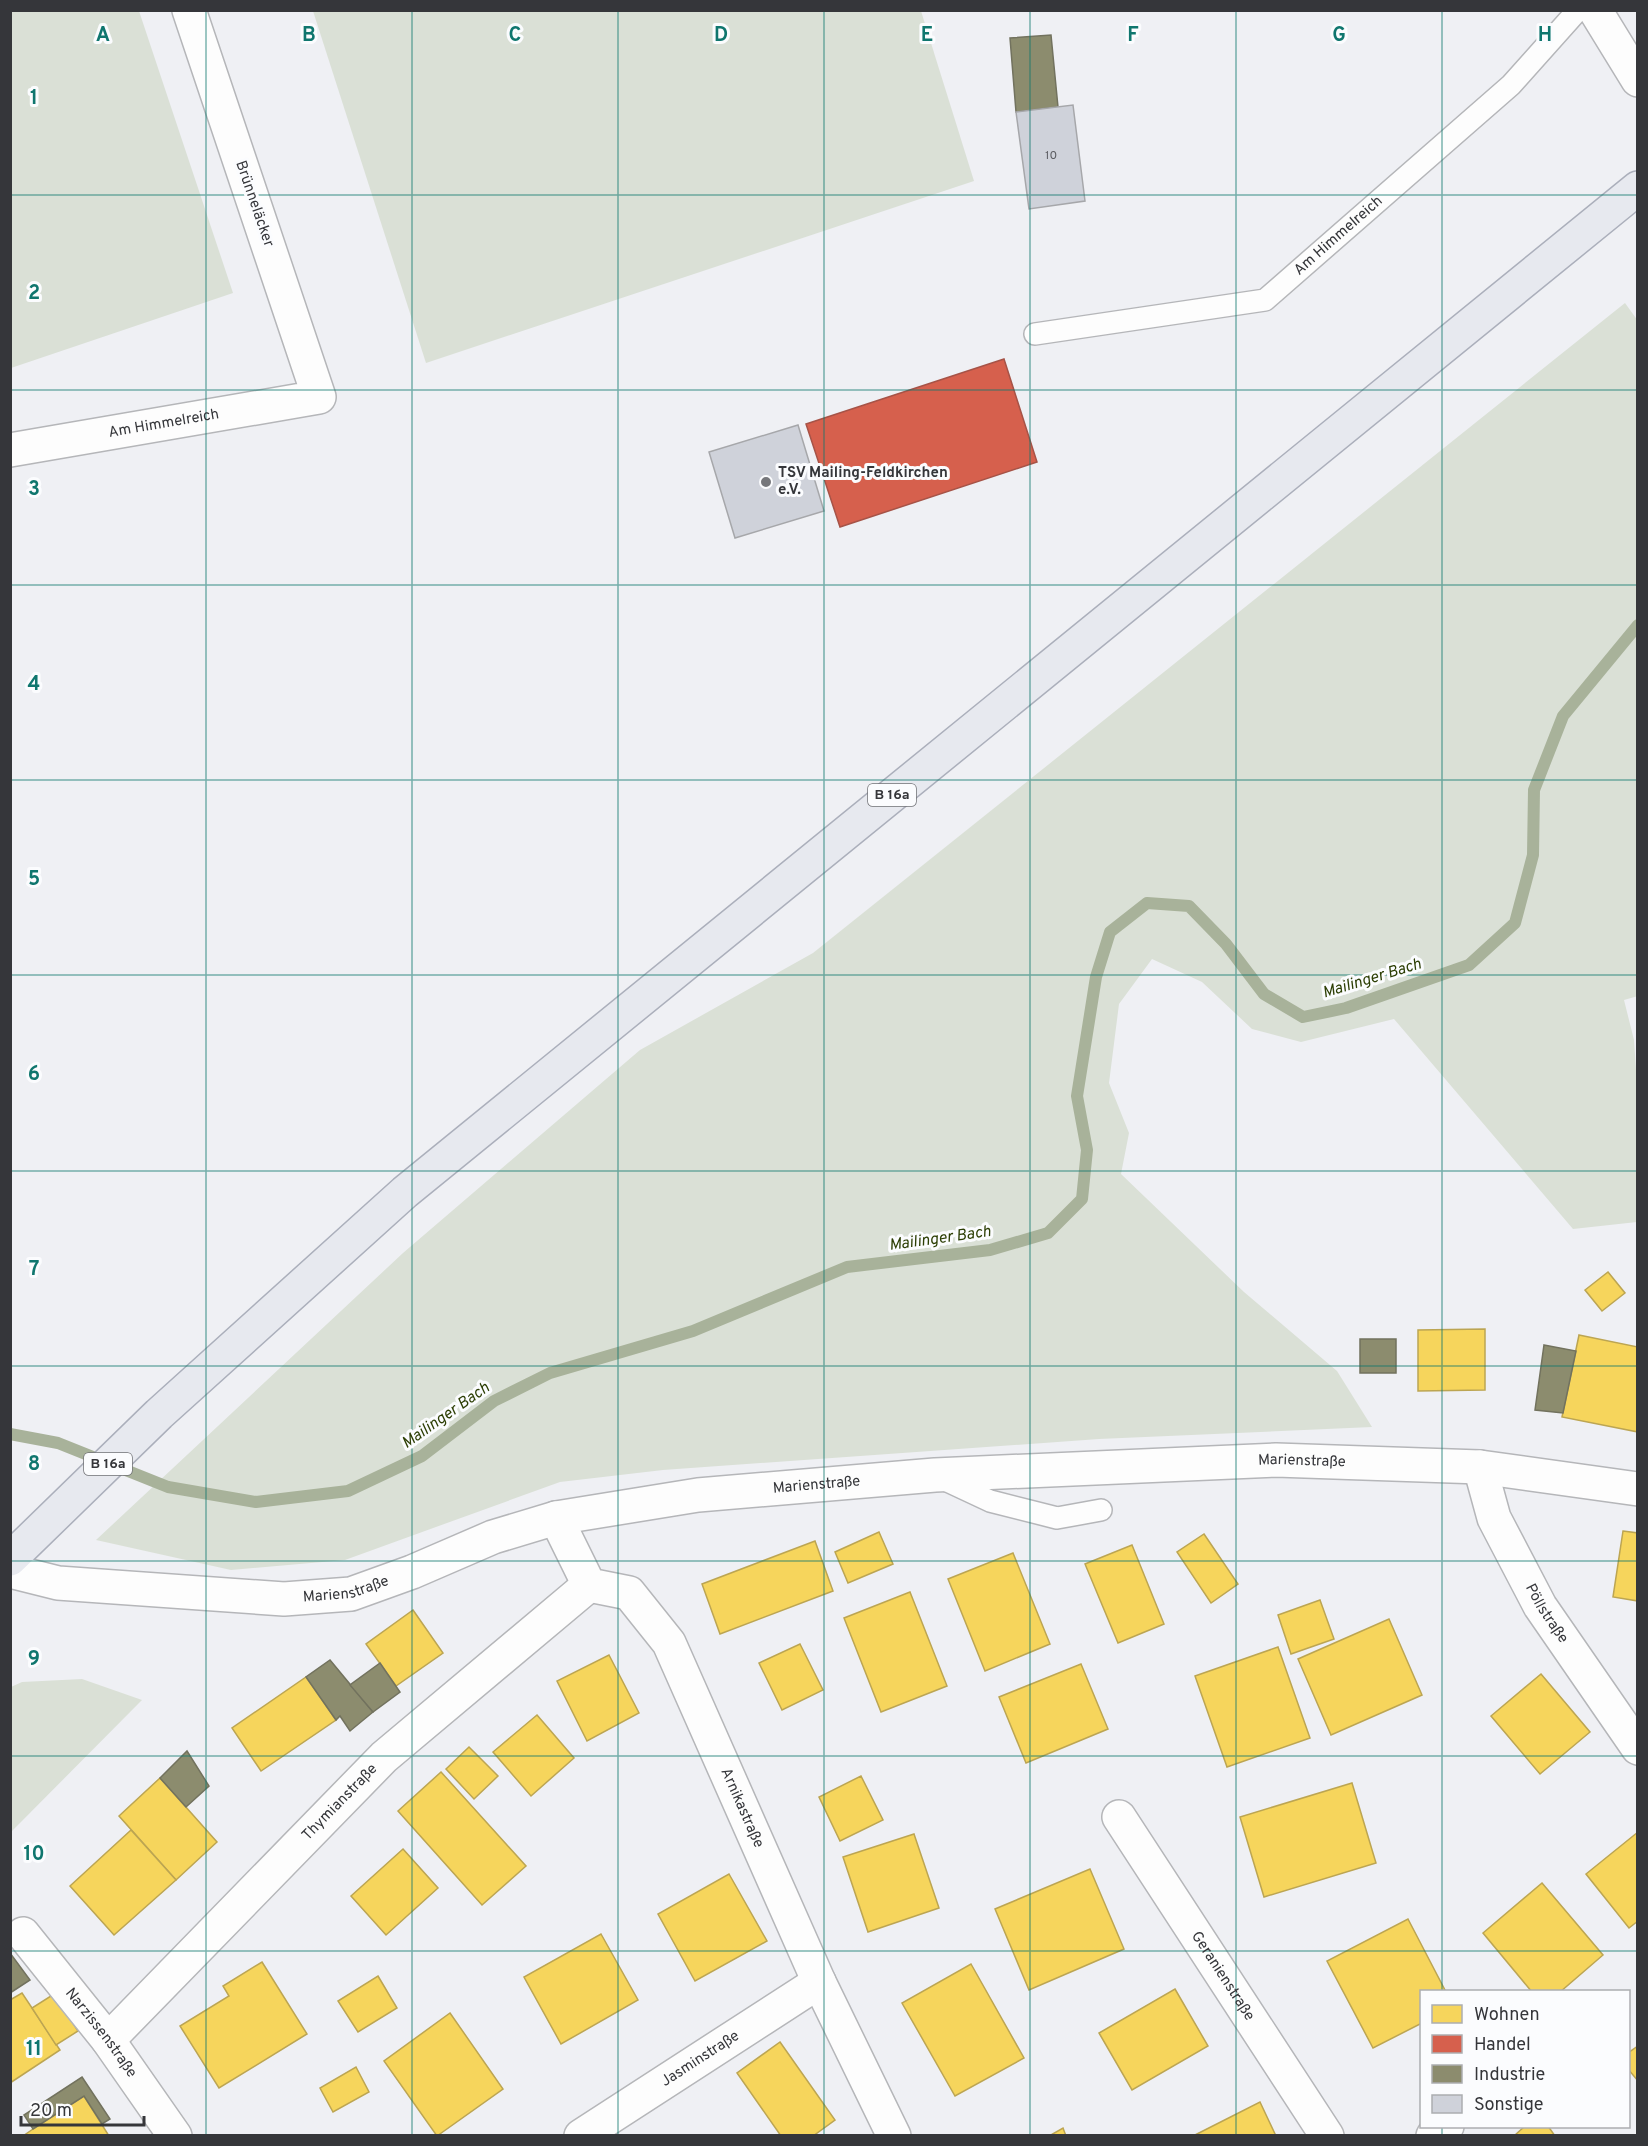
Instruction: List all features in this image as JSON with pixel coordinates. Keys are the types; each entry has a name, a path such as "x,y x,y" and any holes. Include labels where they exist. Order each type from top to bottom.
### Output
{"main road":[{"name":"B 16a","path":"10,1559 159,1414 405,1192 1638,188"}],"street":[{"name":"Brünneläcker","path":"189,10 319,397"},
{"path":"1595,10 1638,80"},
{"name":"Am Himmelreich","path":"10,450 319,397"},
{"name":"Marienstraße","path":"10,1571 58,1583 284,1599 351,1594 412,1572 493,1537 556,1518 698,1495 935,1475 1276,1460 1480,1467 1638,1490"},
{"name":"Pöllstraße","path":"1480,1467 1494,1518 1540,1606 1638,1748"},
{"path":"556,1518 589,1585"},
{"name":"Arnikastraße","path":"589,1585 629,1593 669,1643 819,1982 894,2136"},
{"name":"Thymianstraße","path":"108,2040 384,1757 589,1585"},
{"name":"Geranienstraße","path":"1119,1817 1327,2136"},
{"name":"Narzissenstraße","path":"23,1934 108,2040 175,2136"},
{"name":"Jasminstraße","path":"581,2136 819,1982"},
{"path":"1433,2136 1446,2128"}],"lane":[{"name":"Am Himmelreich","path":"1035,334 1265,300 1511,85 1578,10"},
{"path":"935,1475 990,1501 1057,1518 1101,1510"}],"shaded area":[{"path":"10,11 139,11 233,293 11,368"},
{"path":"313,11 921,11 974,181 426,363"},
{"path":"1625,303 1638,321 1638,996 1624,1000 1634,1040 1637,1084 1637,1222 1573,1229 1394,1019 1301,1042 1252,1029 1202,982 1152,959 1119,1004 1109,1083 1129,1133 1121,1174 1244,1292 1337,1371 1372,1427 1099,1439 663,1470 560,1482 345,1560 231,1570 96,1540 403,1253 640,1050 813,953"},
{"path":"82,1679 142,1700 11,1832 11,1687 22,1682"}],"building: Wohnen":[{"path":"1608,1272 1625,1293 1602,1311 1585,1290"},
{"path":"1485,1329 1485,1390 1418,1391 1418,1330"},
{"path":"1579,1335 1638,1347 1638,1432 1562,1417"},
{"path":"1623,1531 1638,1533 1638,1601 1613,1597"},
{"path":"879,1532 893,1564 848,1583 835,1552"},
{"path":"1204,1534 1238,1584 1211,1603 1177,1552"},
{"path":"815,1541 833,1591 720,1634 702,1584"},
{"path":"1132,1545 1164,1624 1118,1643 1085,1564"},
{"path":"1013,1553 1050,1644 985,1671 948,1579"},
{"path":"910,1592 947,1686 881,1712 844,1618"},
{"path":"1320,1600 1334,1639 1291,1654 1278,1615"},
{"path":"413,1610 443,1653 396,1686 366,1644"},
{"path":"1389,1619 1422,1695 1331,1735 1298,1659"},
{"path":"800,1644 823,1690 782,1710 759,1663"},
{"path":"1278,1647 1310,1738 1227,1767 1195,1676"},
{"path":"609,1655 639,1713 587,1741 557,1681"},
{"path":"1081,1664 1108,1729 1026,1763 999,1697"},
{"path":"1541,1674 1590,1732 1540,1774 1491,1716"},
{"path":"306,1677 336,1720 261,1771 232,1728"},
{"path":"537,1715 574,1758 531,1796 493,1752"},
{"path":"469,1747 498,1776 474,1799 446,1769"},
{"path":"441,1772 526,1866 482,1905 398,1811"},
{"path":"861,1776 883,1820 840,1841 819,1797"},
{"path":"160,1778 217,1842 176,1880 119,1816"},
{"path":"1352,1783 1376,1863 1264,1897 1240,1817"},
{"path":"131,1830 176,1880 114,1935 70,1886"},
{"path":"1638,1832 1638,1921 1629,1928 1586,1874"},
{"path":"914,1834 939,1908 868,1932 843,1857"},
{"path":"403,1849 438,1888 386,1935 351,1896"},
{"path":"1090,1869 1124,1949 1029,1990 995,1909"},
{"path":"729,1874 767,1941 695,1981 658,1914"},
{"path":"1542,1883 1603,1955 1562,1990 1530,1990 1483,1933"},
{"path":"1408,1919 1445,1990 1420,1990 1420,2024 1373,2048 1327,1961"},
{"path":"601,1934 638,2000 561,2044 524,1977"},
{"path":"262,1962 307,2034 219,2088 180,2026 229,1996 223,1986"},
{"path":"971,1964 1024,2058 955,2096 902,2003"},
{"path":"378,1976 397,2008 358,2032 338,2001"},
{"path":"1175,1989 1208,2046 1132,2090 1099,2033"},
{"path":"22,1993 60,2050 10,2083 10,2000"},
{"path":"54,1994 78,2031 56,2045 32,2008"},
{"path":"450,2013 503,2089 437,2136 384,2061"},
{"path":"780,2042 835,2120 813,2136 781,2136 737,2073"},
{"path":"1638,2046 1638,2081 1630,2071 1630,2052"},
{"path":"356,2067 369,2092 333,2112 320,2088"},
{"path":"84,2096 109,2136 23,2136 33,2129"},
{"path":"1260,2102 1276,2136 1193,2136"},
{"path":"1063,2128 1066,2136 1049,2136"},
{"path":"1523,2128 1549,2128 1555,2136 1514,2136"}],"building: Handel":[{"name":"TSV Mailing-Feldkirchen e.V.","path":"1004,359 1037,462 840,527 806,424"}],"building: Industrie":[{"path":"1051,35 1058,107 1016,112 1010,38"},
{"path":"1360,1339 1396,1339 1396,1373 1360,1373"},
{"path":"1544,1345 1576,1351 1563,1413 1535,1410"},
{"path":"330,1660 373,1712 350,1731 340,1716 336,1720 306,1677"},
{"path":"380,1663 400,1692 373,1712 350,1685"},
{"path":"187,1751 209,1786 186,1807 160,1778"},
{"path":"10,1953 30,1980 10,1993"},
{"path":"82,2077 110,2119 102,2124 84,2096 33,2129 24,2115"}],"building: Sonstige":[{"path":"1073,105 1085,201 1029,209 1016,112"},
{"name":"TSV Mailing-Feldkirchen e.V.","path":"798,425 824,511 735,538 709,452"}],"waterway":[{"name":"Mailinger Bach","path":"10,1434 58,1443 168,1487 256,1502 348,1491 422,1456 494,1401 550,1373 693,1331 847,1267 990,1250 1048,1233 1082,1199 1087,1150 1077,1096 1096,977 1110,932 1147,903 1189,906 1226,944 1264,994 1303,1017 1346,1008 1469,965 1515,923 1533,855 1534,790 1563,716 1638,625"}],"place":[{"name":"TSV Mailing-Feldkirchen e.V.","path":"766,482"}]}
